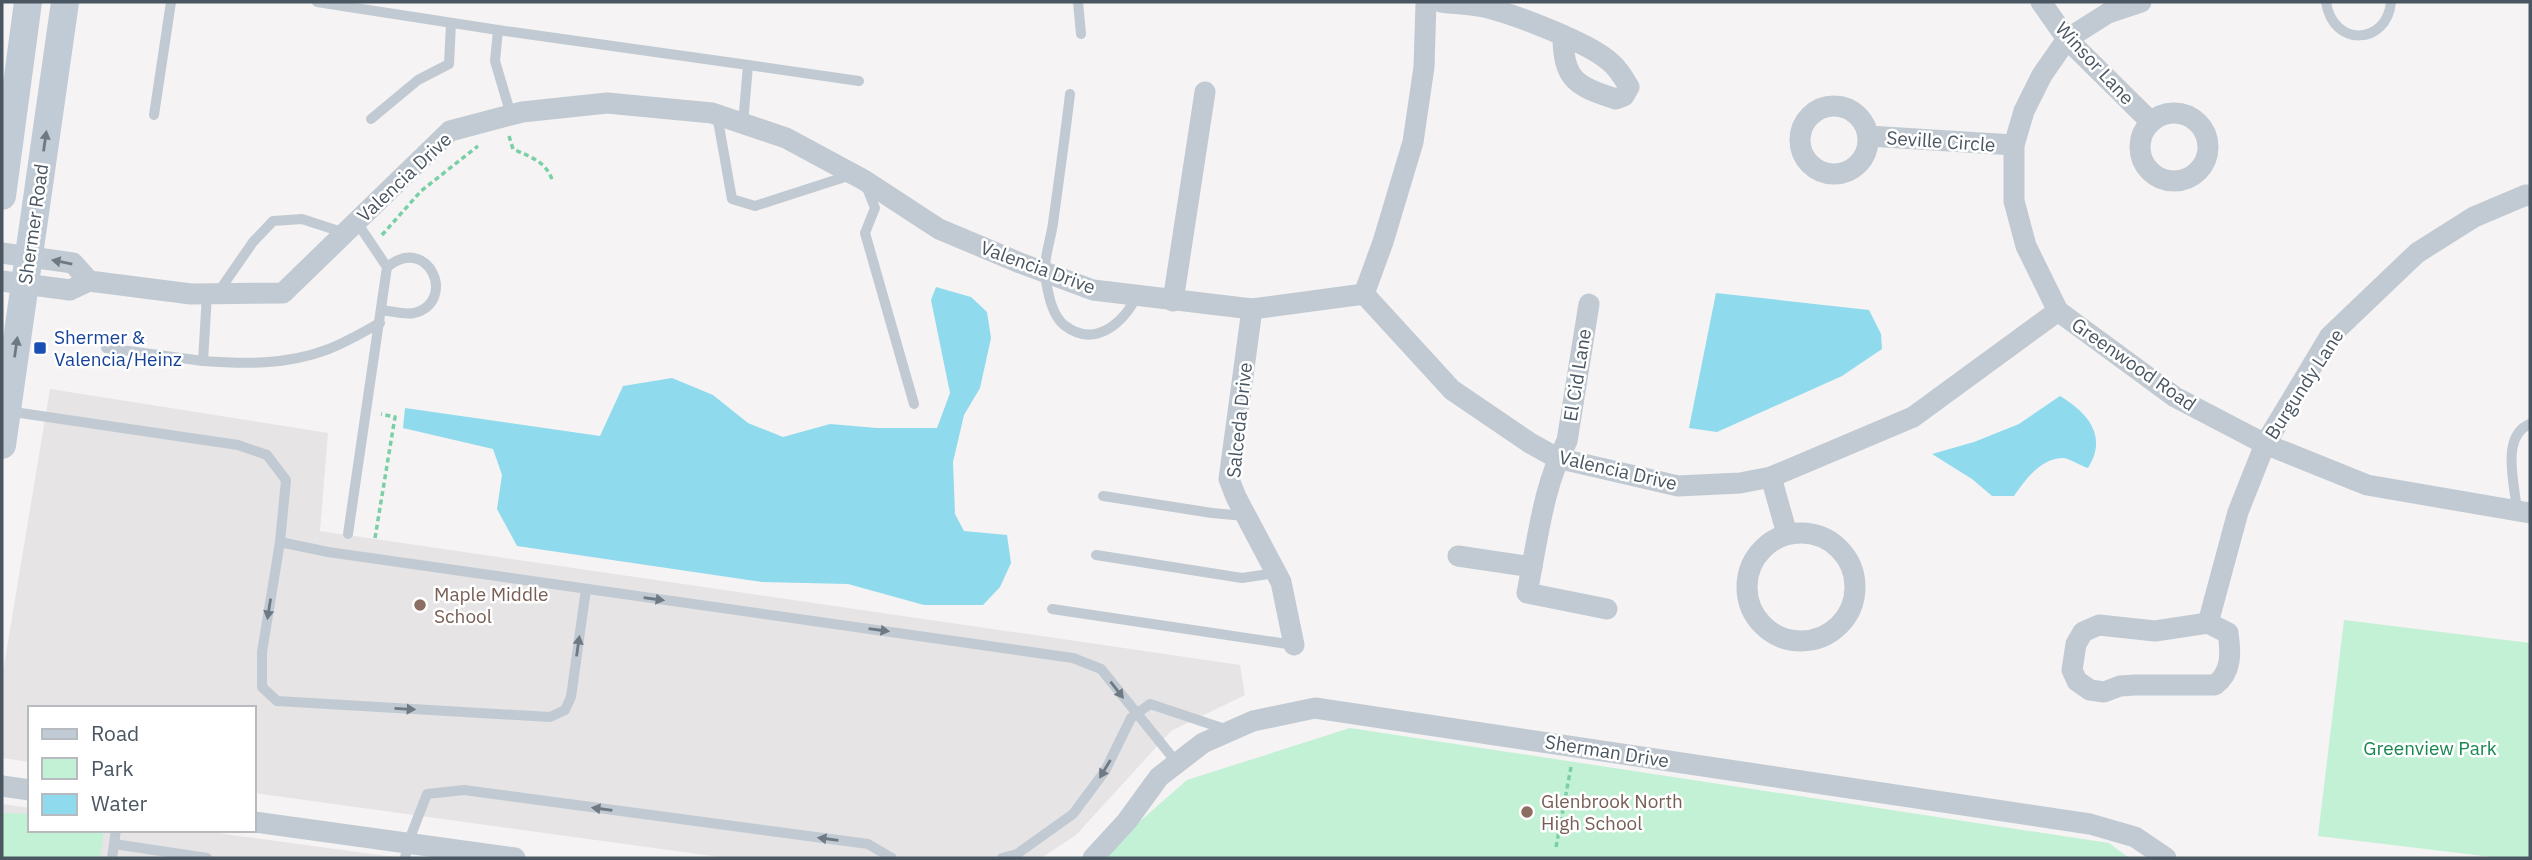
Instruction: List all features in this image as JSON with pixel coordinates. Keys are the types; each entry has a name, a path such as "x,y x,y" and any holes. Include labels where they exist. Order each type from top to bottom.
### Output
{"main road":[{"name":"Shermer Road","path":"2,196 29,2"},
{"name":"Shermer Road","path":"2,445 14,269 65,2"}],"street":[{"path":"1364,294 1383,242 1413,142 1424,67 1426,2"},
{"path":"1441,2 1485,7 1563,35"},
{"name":"Winsor Lane","path":"2041,2 2067,39 2151,122"},
{"name":"Greenwood Road","path":"2141,2 2108,13 2067,39 2042,75 2030,99 2014,145 2014,201 2026,246 2058,311 2175,397 2264,444 2367,485 2524,512"},
{"path":"1173,301 1205,92"},
{"name":"Valencia Drive","path":"14,269 70,290 89,281 191,294 283,293 450,131 511,115 607,103 717,115 786,138 858,177 939,229 1093,290 1252,309 1364,294 1452,390 1557,458 1678,486 1740,483 1771,477 1913,417 2058,311"},
{"name":"Seville Circle","path":"1868,136 2014,145"},
{"name":"Burgundy Lane","path":"2208,623 2238,512 2264,444 2330,336 2417,253 2474,217 2526,195 2530,196"},
{"name":"El Cid Lane","path":"1589,304 1567,441 1557,458 1527,593 1608,609"},
{"name":"Salceda Drive","path":"1252,309 1229,479 1280,582 1294,645"},
{"path":"1771,477 1787,534"},
{"path":"1806,532 1825,537 1840,548 1851,563 1856,582 1854,601 1847,618 1833,631 1816,639 1799,642 1782,638 1767,629 1755,617 1748,601 1746,584 1750,567 1765,546 1787,534 1806,532"},
{"path":"1458,556 1532,567"},
{"path":"2208,623 2228,633 2230,648 2230,663 2224,678 2215,685 2135,685 2120,686 2104,692 2090,690 2077,681 2073,670 2076,644 2083,632 2099,625 2155,631 2208,623"},
{"name":"Sherman Drive","path":"1093,858 1127,821 1159,776 1203,743 1253,721 1315,708 2091,824 2135,837 2166,858"},
{"path":"2,786 28,790"},
{"path":"256,822 406,851 515,858"}],"lane":[{"path":"155,115 171,2"},
{"path":"317,2 859,81"},
{"path":"1078,2 1081,34"},
{"path":"2326,2 2328,15 2338,30 2357,35 2375,31 2386,20 2391,2"},
{"path":"371,119 418,80 449,64 451,23"},
{"path":"498,30 495,61 511,115"},
{"path":"743,124 748,65"},
{"path":"1070,94 1045,272 1051,304 1064,325 1083,334 1101,333 1119,323 1137,296"},
{"path":"717,115 732,199 755,206 858,177 875,208 865,233 915,404"},
{"path":"203,360 212,294 273,221 302,219 350,227 387,267"},
{"path":"381,310 409,314 417,312 432,302 436,293 435,275 422,261 403,257 387,267"},
{"path":"348,534 387,267"},
{"path":"106,348 246,364 282,361 326,350 380,323"},
{"path":"4,410 238,445 267,455 286,480 281,542 262,652 262,687 277,701 550,717 565,710 571,697 586,589"},
{"path":"2524,512 2512,461 2514,439 2522,427 2530,424"},
{"path":"1103,496 1245,516"},
{"path":"281,542 328,552 1073,658 1101,669 1177,763"},
{"path":"1096,555 1242,578 1275,573"},
{"path":"1052,609 1294,645"},
{"path":"1002,858 1017,854 1073,814 1105,771 1131,718 1150,704 1231,731"},
{"path":"406,851 427,794 464,790 869,844 892,858"},
{"path":"112,858 116,832"},
{"path":"114,844 207,858"}],"path":[{"path":"1556,847 1574,746"}],"shaded area":[{"name":"Maple Middle School","path":"50,389 328,433 320,531 1240,665 1245,695 1171,731 1076,835 1041,858 727,858 256,793 256,706 28,706 28,762 2,758 2,678"},
{"path":"2,804 28,808 28,832 210,832 402,858 2,858"}],"green space":[{"name":"Greenview Park","path":"2344,620 2530,643 2530,858 2500,858 2318,836"},
{"name":"Glenbrook North High School","path":"1350,728 2109,843 2129,858 1098,858 1187,780"},
{"path":"2,813 28,814 28,832 104,832 100,858 2,858"}],"water":[{"path":"936,287 971,297 987,312 991,338 980,388 964,415 953,462 955,514 964,531 1007,535 1011,563 1000,587 983,605 924,605 848,584 762,582 517,546 497,509 502,475 493,449 403,428 405,408 600,436 623,386 672,378 713,395 748,423 783,437 830,424 877,428 937,428 950,393 931,300"},
{"path":"1716,293 1869,310 1881,334 1882,349 1842,376 1717,432 1689,428"},
{"path":"2060,396 2079,410 2092,426 2096,446 2088,468 2065,458 2054,459 2034,471 2014,496 1992,496 1972,479 1932,454 1974,442 2019,424"}],"place":[{"name":"Shermer & Valencia/Heinz","path":"40,348"},
{"name":"Maple Middle School","path":"420,605"},
{"name":"Glenbrook North High School","path":"1527,812"}]}
